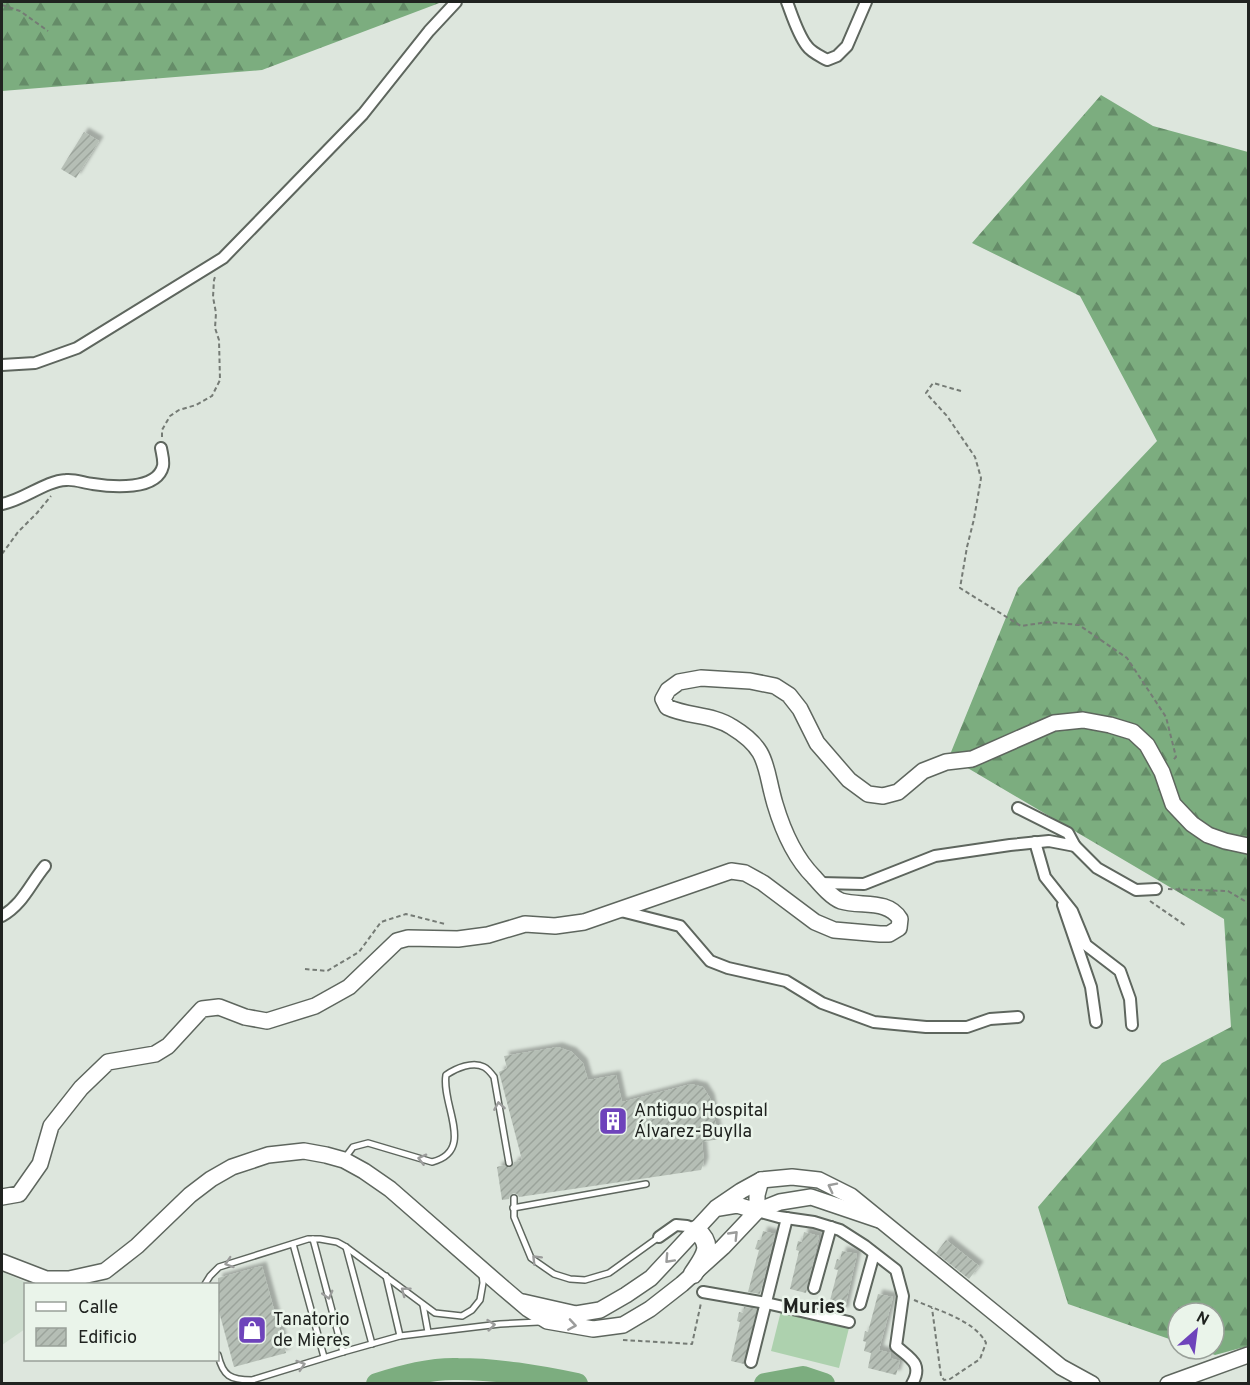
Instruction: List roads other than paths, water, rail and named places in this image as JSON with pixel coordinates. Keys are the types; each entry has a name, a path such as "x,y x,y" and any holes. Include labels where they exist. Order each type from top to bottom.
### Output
{"main road":[{"path":"693,1274 707,1246 704,1236 696,1230"}],"street":[{"path":"2,365 35,363 77,348 223,258 363,114 429,31 456,2"},
{"path":"787,2 807,46 826,60 837,56 847,46 866,2"},
{"path":"2,504 16,501 64,480 120,486 142,485 160,474 164,464 161,448"},
{"path":"2,1197 19,1194 40,1164 51,1126 81,1088 108,1062 154,1054 168,1046 202,1009 219,1007 245,1017 267,1021 315,1006 349,987 397,941 408,938 458,939 488,935 525,924 555,926 585,922 730,871 745,873 763,883 815,922 834,930 889,934 899,928 900,919 893,910 838,900 811,874 793,851 774,804 765,762 759,750 742,734 722,721 705,716 684,714 667,707 663,699 668,690 679,682 701,678 750,681 775,686 789,695 800,709 817,743 849,780 868,794 883,796 898,792 923,771 946,762 972,759 1054,723 1083,720 1110,724 1133,732 1147,745 1162,772 1173,804 1191,824 1208,835 1248,846"},
{"path":"1018,808 1068,833 1075,846 1097,868 1136,890 1156,889"},
{"path":"820,883 864,884 935,856 1035,842 1049,841 1075,846"},
{"path":"1035,842 1045,877 1072,911 1086,945 1120,970 1130,999 1132,1025"},
{"path":"2,916 23,899 45,866"},
{"path":"1060,896 1090,987 1096,1022"},
{"path":"617,910 680,926 711,961 728,968 786,981 822,1003 874,1022 926,1027 967,1027 990,1019 1018,1017"},
{"path":"2,1262 46,1279 69,1279 105,1271 137,1246 190,1195 211,1179 232,1167 268,1155 304,1151 344,1160 390,1189 528,1309 547,1321 593,1329 623,1325 650,1309 693,1274 757,1211 780,1202 811,1197 879,1220"},
{"path":"520,1302 576,1314 600,1310 651,1278 716,1209 741,1191 761,1180 792,1177 819,1180 851,1197 1061,1367 1092,1383"},
{"path":"757,1211 757,1195 761,1180"},
{"path":"716,1209 738,1205 840,1230 896,1270 903,1296 896,1347 912,1358 917,1368 912,1383"},
{"path":"751,1362 787,1218"},
{"path":"659,1237 676,1225 696,1230"},
{"path":"814,1288 831,1227"},
{"path":"860,1304 874,1254"},
{"path":"703,1292 766,1303 849,1322"},
{"path":"1168,1383 1248,1355"}],"lane":[{"path":"344,1160 353,1147 368,1143 432,1162 441,1160 449,1154 454,1144 455,1133 447,1099 446,1075 454,1069 480,1065 494,1077 509,1163"},
{"path":"513,1208 646,1184"},
{"path":"514,1198 514,1218 531,1258 554,1274 570,1279 585,1280 609,1273 659,1237"},
{"path":"206,1283 219,1267 308,1239 337,1242 435,1313 462,1316 472,1310 480,1300 483,1283 481,1269"},
{"path":"312,1239 343,1352"},
{"path":"292,1244 324,1357"},
{"path":"346,1247 372,1344"},
{"path":"386,1276 400,1336"},
{"path":"423,1305 428,1332"},
{"path":"219,1359 227,1375 238,1380 252,1380 400,1336 547,1321"}],"waterway":[{"path":"377,1384 407,1375 448,1369 488,1370 577,1384"},
{"path":"765,1384 803,1377 824,1384"}],"place":[{"name":"Antiguo Hospital Álvarez-Buylla","path":"613,1121"},
{"name":"Tanatorio de Mieres","path":"252,1330"}],"district":[{"name":"Muries","path":"814,1308"}]}
